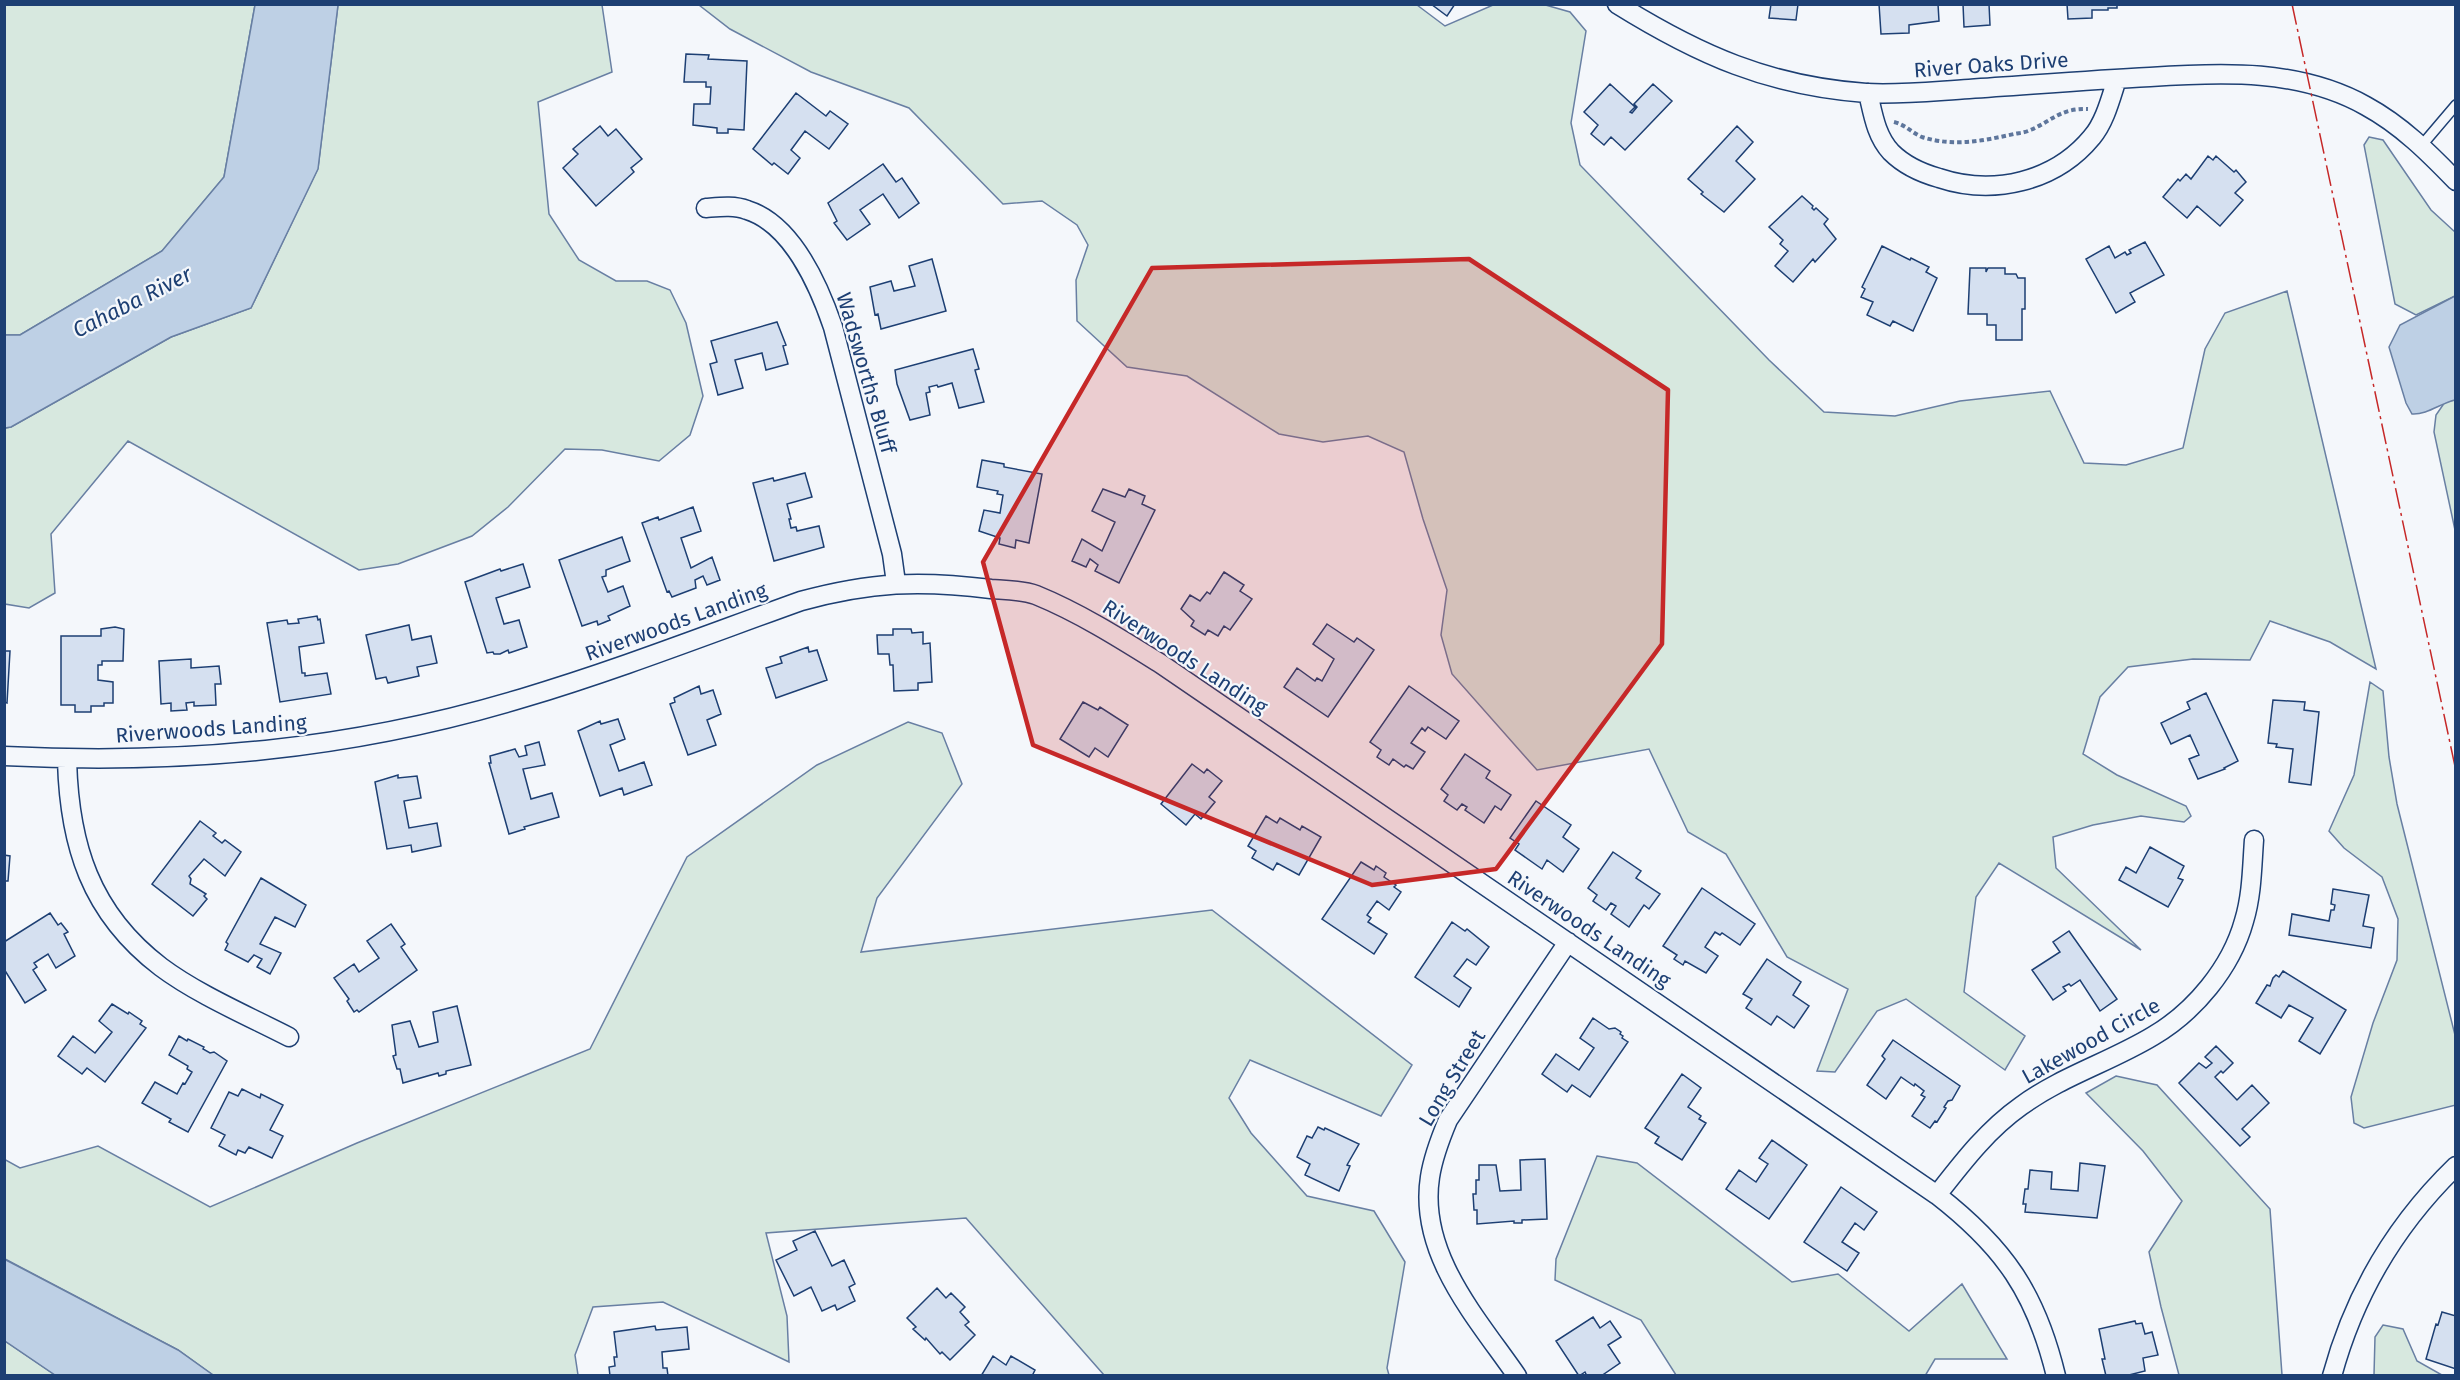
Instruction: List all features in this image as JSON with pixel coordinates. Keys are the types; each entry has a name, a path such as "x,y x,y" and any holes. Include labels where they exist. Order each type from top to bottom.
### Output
{"street":[{"name":"River Oaks Drive","path":"1617,4 1664,33 1731,65 1787,82 1868,93 2208,73 2270,75 2319,86 2366,106 2422,145 2456,181"},
{"path":"1868,93 1880,135 1890,151 1903,162 1924,174 1947,181 1990,187 2015,183 2056,168 2077,154 2094,135 2117,79"},
{"name":"Wadsworths Bluff","path":"705,208 727,206 747,209 762,216 792,245 823,297 833,327 884,523 896,583"},
{"name":"Riverwoods Landing","path":"4,756 67,759 183,758 262,752 340,740 412,726 523,698 607,671 801,600 833,592 896,583 942,583 1034,594 1116,636 1937,1195 1970,1221 2020,1282 2040,1324 2056,1376"},
{"path":"67,759 68,798 78,849 90,880 124,932 162,968 289,1037"},
{"name":"Lakewood Circle","path":"1937,1195 1974,1150 2020,1106 2076,1073 2154,1036 2173,1022 2206,990 2231,953 2244,922 2249,900 2254,840"},
{"name":"Long Street","path":"1517,1376 1443,1263 1433,1235 1430,1216 1430,1179 1437,1146 1448,1120 1568,942"},
{"path":"2332,1376 2352,1315 2391,1242 2414,1211 2456,1166"}],"lane":[{"path":"2422,145 2456,105"}],"path":[{"path":"1875,122 1895,122 1906,125 1919,136 1956,143 1973,142 2028,131 2048,119 2075,109 2106,110"}],"highlighted area":[{"path":"1469,259 1668,390 1662,644 1496,869 1372,885 1033,745 983,562 1152,268"}],"shaded area":[{"path":"1542,4 1570,12 1586,31 1571,123 1580,165 1769,360 1824,412 1895,416 1960,401 2050,391 2084,463 2126,465 2183,448 2205,349 2225,313 2287,291 2376,669 2330,642 2270,621 2250,660 2193,659 2128,667 2100,697 2083,754 2117,775 2186,806 2191,816 2184,822 2141,816 2093,825 2053,837 2056,868 2141,950 1999,863 1976,897 1964,992 2025,1036 2005,1070 1906,999 1877,1011 1835,1072 1817,1071 1848,989 1787,957 1726,854 1688,832 1649,749 1537,770 1452,674 1441,635 1447,590 1404,452 1368,436 1323,442 1279,434 1187,376 1127,367 1077,321 1076,280 1088,245 1077,225 1042,201 1003,204 909,108 811,72 730,29 699,5 1417,5 1445,26 1493,5"},
{"path":"5,5 255,5 224,177 162,251 20,335 5,335"},
{"path":"338,5 602,5 612,72 538,102 549,214 579,260 616,281 647,281 670,290 686,323 703,396 690,435 659,461 602,450 565,449 508,507 472,536 398,564 359,570 128,441 51,534 55,593 29,608 5,604 5,428 11,427 171,337 251,308 318,168"},
{"path":"2369,137 2383,140 2431,210 2455,232 2455,296 2416,315 2395,304 2364,145"},
{"path":"2455,400 2455,530 2434,432 2436,415 2445,402"},
{"path":"2370,682 2383,691 2389,757 2397,804 2455,1035 2456,1105 2364,1128 2354,1123 2351,1097 2373,1023 2397,960 2398,919 2382,877 2344,848 2329,831 2354,775"},
{"path":"908,722 942,733 962,784 877,898 861,952 1212,910 1412,1065 1381,1116 1250,1060 1229,1098 1251,1133 1307,1196 1374,1211 1405,1262 1387,1368 1389,1375 1104,1375 966,1218 766,1233 787,1316 789,1362 663,1302 593,1307 575,1355 578,1375 213,1375 178,1350 5,1259 4,1159 20,1168 98,1146 210,1207 357,1143 590,1049 687,857 817,765"},
{"path":"2116,1076 2157,1085 2270,1209 2282,1375 2179,1375 2149,1252 2182,1201 2143,1151 2086,1093"},
{"path":"1597,1156 1637,1163 1792,1282 1838,1274 1909,1331 1962,1284 2007,1359 1935,1359 1925,1376 1676,1375 1641,1320 1555,1280 1556,1259"},
{"path":"2383,1325 2403,1329 2417,1361 2442,1375 2374,1375 2375,1337"},
{"path":"5,1341 55,1375 5,1375"}],"water":[{"name":"Cahaba River","path":"255,5 338,5 318,169 251,308 171,337 11,427 5,428 5,335 20,335 162,251 224,177"},
{"path":"2455,296 2455,400 2423,413 2412,414 2406,403 2389,347 2400,325"},
{"path":"4,1259 178,1350 213,1375 55,1375 5,1341"}],"building":[{"path":"1431,4 1455,4 1447,16"},
{"path":"1771,4 1798,4 1796,20 1769,18"},
{"path":"1879,4 1938,4 1939,21 1909,25 1909,33 1881,34"},
{"path":"1963,4 1989,4 1990,25 1964,27"},
{"path":"2067,4 2117,4 2117,8 2092,10 2092,18 2068,19"},
{"path":"686,54 709,55 708,59 747,61 744,130 728,129 728,133 717,133 717,128 693,125 694,104 710,104 711,87 706,87 706,82 684,82"},
{"path":"1610,84 1635,107 1630,112 1632,113 1637,107 1634,104 1653,84 1672,101 1625,150 1611,137 1604,145 1591,134 1598,125 1584,112"},
{"path":"796,93 826,116 830,111 848,124 829,149 805,131 791,150 800,158 788,174 774,163 772,165 753,149"},
{"path":"600,126 608,136 616,129 642,159 631,168 634,172 596,206 563,168 578,154 573,149"},
{"path":"1737,126 1753,142 1736,161 1755,179 1724,212 1701,194 1703,192 1688,179"},
{"path":"2208,156 2213,160 2216,156 2234,172 2236,170 2246,182 2235,193 2243,200 2220,226 2197,206 2187,218 2163,197 2178,179 2180,181 2186,174 2191,179"},
{"path":"883,164 896,182 902,178 919,203 899,218 883,194 860,210 870,224 847,240 834,223 837,221 828,203"},
{"path":"1802,196 1813,206 1814,210 1816,208 1828,219 1824,224 1836,239 1815,262 1813,259 1793,282 1775,266 1788,251 1780,244 1783,240 1769,227"},
{"path":"2145,242 2164,275 2130,293 2135,302 2116,313 2086,259 2109,246 2115,258 2125,252 2127,255 2131,253 2129,250"},
{"path":"1882,246 1929,267 1926,272 1937,278 1913,331 1893,321 1890,326 1867,315 1873,302 1861,297 1865,289 1862,287"},
{"path":"932,259 946,311 881,329 878,314 875,315 870,287 891,281 894,291 915,286 909,266"},
{"path":"1970,268 1986,268 1986,272 1988,268 2005,268 2005,274 2016,274 2018,278 2025,278 2022,340 1996,340 1996,325 1987,325 1987,314 1968,314"},
{"path":"777,322 786,345 783,346 788,364 766,370 762,353 735,360 743,388 718,395 710,364 717,362 711,341"},
{"path":"973,349 979,369 975,370 984,402 959,408 952,383 938,387 937,385 929,387 930,392 926,393 930,415 910,420 897,384 895,370"},
{"path":"982,460 1004,464 1004,467 1042,474 1029,543 1016,540 1015,548 999,544 1000,538 979,531 984,510 1000,513 1003,495 997,494 998,491 977,487"},
{"path":"805,473 812,497 787,504 791,528 796,527 797,531 819,526 824,547 774,561 753,483 773,478 774,481"},
{"path":"1103,489 1125,497 1129,489 1145,496 1142,504 1155,510 1119,583 1095,571 1098,565 1090,559 1086,567 1072,561 1082,539 1102,551 1115,522 1092,511"},
{"path":"693,507 701,531 681,538 691,568 712,557 720,580 707,585 703,576 695,580 696,588 672,597 669,591 667,592 642,523 658,517 659,520"},
{"path":"622,537 630,561 606,570 606,576 602,577 608,592 623,586 630,606 608,616 610,620 598,625 597,621 582,626 559,560"},
{"path":"523,564 530,587 496,598 504,624 519,620 527,647 509,653 508,650 500,654 487,653 465,582 500,569 501,571"},
{"path":"1224,572 1244,585 1240,591 1252,599 1230,630 1224,626 1218,636 1208,630 1205,635 1191,626 1194,621 1181,609 1190,595 1200,601 1207,592 1210,594"},
{"path":"317,616 318,620 320,619 324,643 299,647 302,673 305,673 305,676 327,673 331,694 280,702 267,623 287,620 288,624 299,623 298,619"},
{"path":"1327,624 1354,642 1357,638 1374,650 1328,717 1284,687 1297,668 1315,681 1317,678 1322,681 1334,659 1313,644"},
{"path":"409,625 412,640 431,636 437,663 417,667 419,676 388,683 386,677 376,679 366,635"},
{"path":"115,627 124,629 123,661 102,661 102,665 98,665 98,680 113,682 113,703 91,706 91,712 75,712 75,705 61,705 61,636 101,636 101,629"},
{"path":"893,629 911,629 912,633 923,632 923,644 930,643 932,682 918,683 918,690 894,691 893,665 890,665 889,654 878,654 877,635 893,635"},
{"path":"808,647 809,652 817,650 827,680 776,698 766,668 782,663 780,657"},
{"path":"4,651 10,651 7,703 4,702"},
{"path":"191,659 191,668 219,666 221,684 215,684 216,705 194,706 194,702 186,703 187,710 171,711 171,703 161,704 159,661"},
{"path":"699,686 701,694 713,690 721,714 707,720 716,745 688,755 670,704 675,702 674,698"},
{"path":"1409,686 1459,721 1446,739 1428,727 1425,731 1422,728 1411,743 1425,752 1413,769 1406,765 1404,767 1393,759 1389,765 1377,757 1381,750 1370,742"},
{"path":"2206,693 2238,761 2225,769 2198,779 2189,759 2199,755 2190,735 2171,744 2161,723 2190,709 2187,702"},
{"path":"2273,700 2305,702 2304,710 2319,712 2311,785 2289,782 2293,749 2276,747 2277,744 2268,743"},
{"path":"1083,702 1098,710 1100,707 1128,725 1108,757 1095,748 1089,757 1060,739"},
{"path":"618,719 625,739 610,745 619,771 644,762 652,785 624,795 622,788 600,796 578,731 600,721 601,724"},
{"path":"539,742 545,765 523,769 531,799 552,793 559,817 509,834 489,763 491,763 490,756 515,749 519,757 527,755 525,746"},
{"path":"1465,754 1490,771 1486,778 1511,795 1501,810 1495,806 1484,823 1465,810 1467,807 1462,804 1457,810 1444,801 1448,795 1441,789"},
{"path":"1192,764 1204,773 1207,769 1222,781 1209,797 1215,802 1201,819 1195,814 1186,825 1161,804"},
{"path":"398,775 398,778 417,776 421,798 404,801 409,828 437,823 441,846 412,852 411,845 387,849 375,782"},
{"path":"1536,801 1571,825 1563,837 1579,849 1563,872 1547,860 1542,869 1515,850 1519,844 1510,838"},
{"path":"1266,816 1277,823 1280,818 1300,830 1302,826 1321,837 1299,875 1277,863 1273,870 1252,858 1256,851 1248,846"},
{"path":"200,821 216,833 213,836 222,843 225,840 241,852 225,876 204,859 189,876 190,884 206,894 204,896 207,899 193,916 152,884"},
{"path":"2150,847 2184,866 2178,878 2183,880 2168,907 2119,880 2126,867 2136,873"},
{"path":"1613,852 1641,871 1636,878 1660,894 1649,909 1644,905 1629,927 1611,914 1616,906 1611,903 1606,910 1593,901 1597,895 1588,888"},
{"path":"4,855 10,856 8,881 4,881"},
{"path":"1361,862 1374,870 1376,866 1386,873 1384,877 1396,885 1394,887 1401,892 1389,910 1377,901 1367,915 1371,918 1368,922 1387,934 1374,954 1322,919"},
{"path":"261,878 306,905 295,927 275,917 260,944 281,953 270,974 257,967 262,959 254,955 248,962 225,950 228,944 226,942"},
{"path":"1702,888 1755,924 1740,945 1722,933 1720,935 1715,932 1705,947 1718,956 1706,973 1685,961 1683,965 1674,959 1677,955 1663,946"},
{"path":"2333,889 2369,895 2363,926 2374,928 2371,948 2289,935 2292,914 2329,921 2331,910 2334,910 2335,905 2331,904"},
{"path":"50,913 58,925 61,923 68,932 64,934 75,956 56,968 48,954 34,963 37,967 33,970 46,990 25,1003 4,969 4,942"},
{"path":"1452,922 1465,931 1467,929 1489,947 1476,965 1467,959 1454,976 1471,988 1459,1007 1415,977"},
{"path":"391,924 405,944 401,947 417,970 359,1012 357,1010 354,1012 347,1001 349,999 334,978 354,964 359,972 379,958 367,941"},
{"path":"2069,931 2117,999 2100,1011 2080,980 2071,986 2069,984 2063,987 2066,991 2053,1000 2032,970 2060,952 2053,942"},
{"path":"1767,959 1801,982 1793,995 1809,1006 1794,1028 1777,1016 1771,1025 1746,1008 1752,999 1743,994"},
{"path":"2283,971 2346,1010 2320,1054 2299,1041 2313,1018 2289,1005 2281,1018 2256,1003 2267,985 2270,986 2273,978 2276,975 2279,977"},
{"path":"112,1004 142,1021 140,1024 146,1028 105,1082 87,1068 82,1074 58,1056 73,1036 95,1053 112,1032 99,1021"},
{"path":"457,1006 471,1065 446,1071 446,1074 439,1076 438,1073 403,1083 400,1069 397,1069 393,1056 396,1055 392,1025 410,1021 419,1047 438,1042 433,1012"},
{"path":"1593,1018 1609,1029 1615,1028 1621,1032 1622,1038 1628,1042 1590,1097 1572,1085 1567,1092 1542,1074 1556,1054 1579,1070 1594,1048 1580,1038"},
{"path":"179,1036 204,1047 203,1049 210,1053 214,1052 227,1061 188,1132 169,1122 171,1119 142,1103 155,1082 177,1094 192,1072 187,1069 188,1066 169,1055"},
{"path":"1893,1040 1960,1086 1952,1100 1948,1101 1944,1107 1946,1108 1937,1122 1935,1121 1930,1128 1912,1116 1925,1097 1921,1095 1924,1091 1915,1084 1914,1086 1901,1077 1886,1099 1867,1085 1885,1059 1882,1056"},
{"path":"2216,1046 2233,1063 2215,1077 2237,1100 2252,1085 2269,1103 2242,1129 2250,1137 2240,1146 2179,1083 2199,1063 2206,1068 2212,1063 2205,1057"},
{"path":"1682,1074 1701,1088 1688,1107 1701,1116 1699,1119 1706,1123 1682,1160 1655,1143 1659,1137 1645,1128"},
{"path":"242,1089 260,1098 261,1094 283,1105 270,1130 283,1136 272,1158 249,1147 245,1153 238,1150 236,1155 219,1146 225,1135 211,1128 229,1092 238,1096"},
{"path":"1318,1127 1359,1144 1347,1165 1350,1166 1339,1191 1305,1175 1310,1164 1297,1157 1307,1136 1312,1138"},
{"path":"1772,1140 1807,1165 1769,1219 1726,1189 1739,1170 1756,1182 1768,1164 1759,1158"},
{"path":"1545,1159 1547,1219 1522,1220 1522,1223 1514,1223 1514,1221 1477,1224 1477,1210 1474,1210 1473,1194 1476,1194 1476,1180 1479,1180 1479,1165 1496,1165 1500,1191 1521,1190 1520,1160"},
{"path":"2080,1163 2105,1166 2097,1218 2025,1212 2026,1204 2023,1204 2025,1189 2028,1189 2030,1170 2052,1172 2051,1189 2078,1191"},
{"path":"1841,1187 1877,1212 1864,1230 1855,1223 1842,1242 1859,1253 1847,1271 1804,1242"},
{"path":"815,1231 832,1266 844,1260 855,1284 849,1287 855,1301 837,1310 835,1305 822,1311 811,1287 794,1296 776,1260 797,1250 793,1241"},
{"path":"937,1288 946,1298 951,1293 965,1307 960,1312 969,1322 965,1325 975,1335 950,1360 942,1352 940,1354 926,1338 925,1340 913,1329 916,1327 907,1318"},
{"path":"2442,1312 2456,1316 2456,1369 2426,1359 2436,1324 2438,1325"},
{"path":"1593,1317 1600,1328 1610,1321 1621,1337 1608,1345 1620,1363 1601,1376 1587,1376 1585,1372 1579,1376 1556,1341"},
{"path":"2135,1321 2136,1324 2142,1323 2145,1334 2152,1332 2158,1355 2143,1358 2145,1371 2125,1376 2106,1376 2099,1329"},
{"path":"655,1326 656,1330 687,1327 689,1349 662,1352 663,1368 667,1368 668,1376 610,1376 609,1367 615,1366 614,1357 617,1357 614,1332"},
{"path":"993,1356 1006,1365 1011,1356 1035,1370 1032,1376 981,1376"}],"power":[{"path":"2292,4 2456,771"}]}
